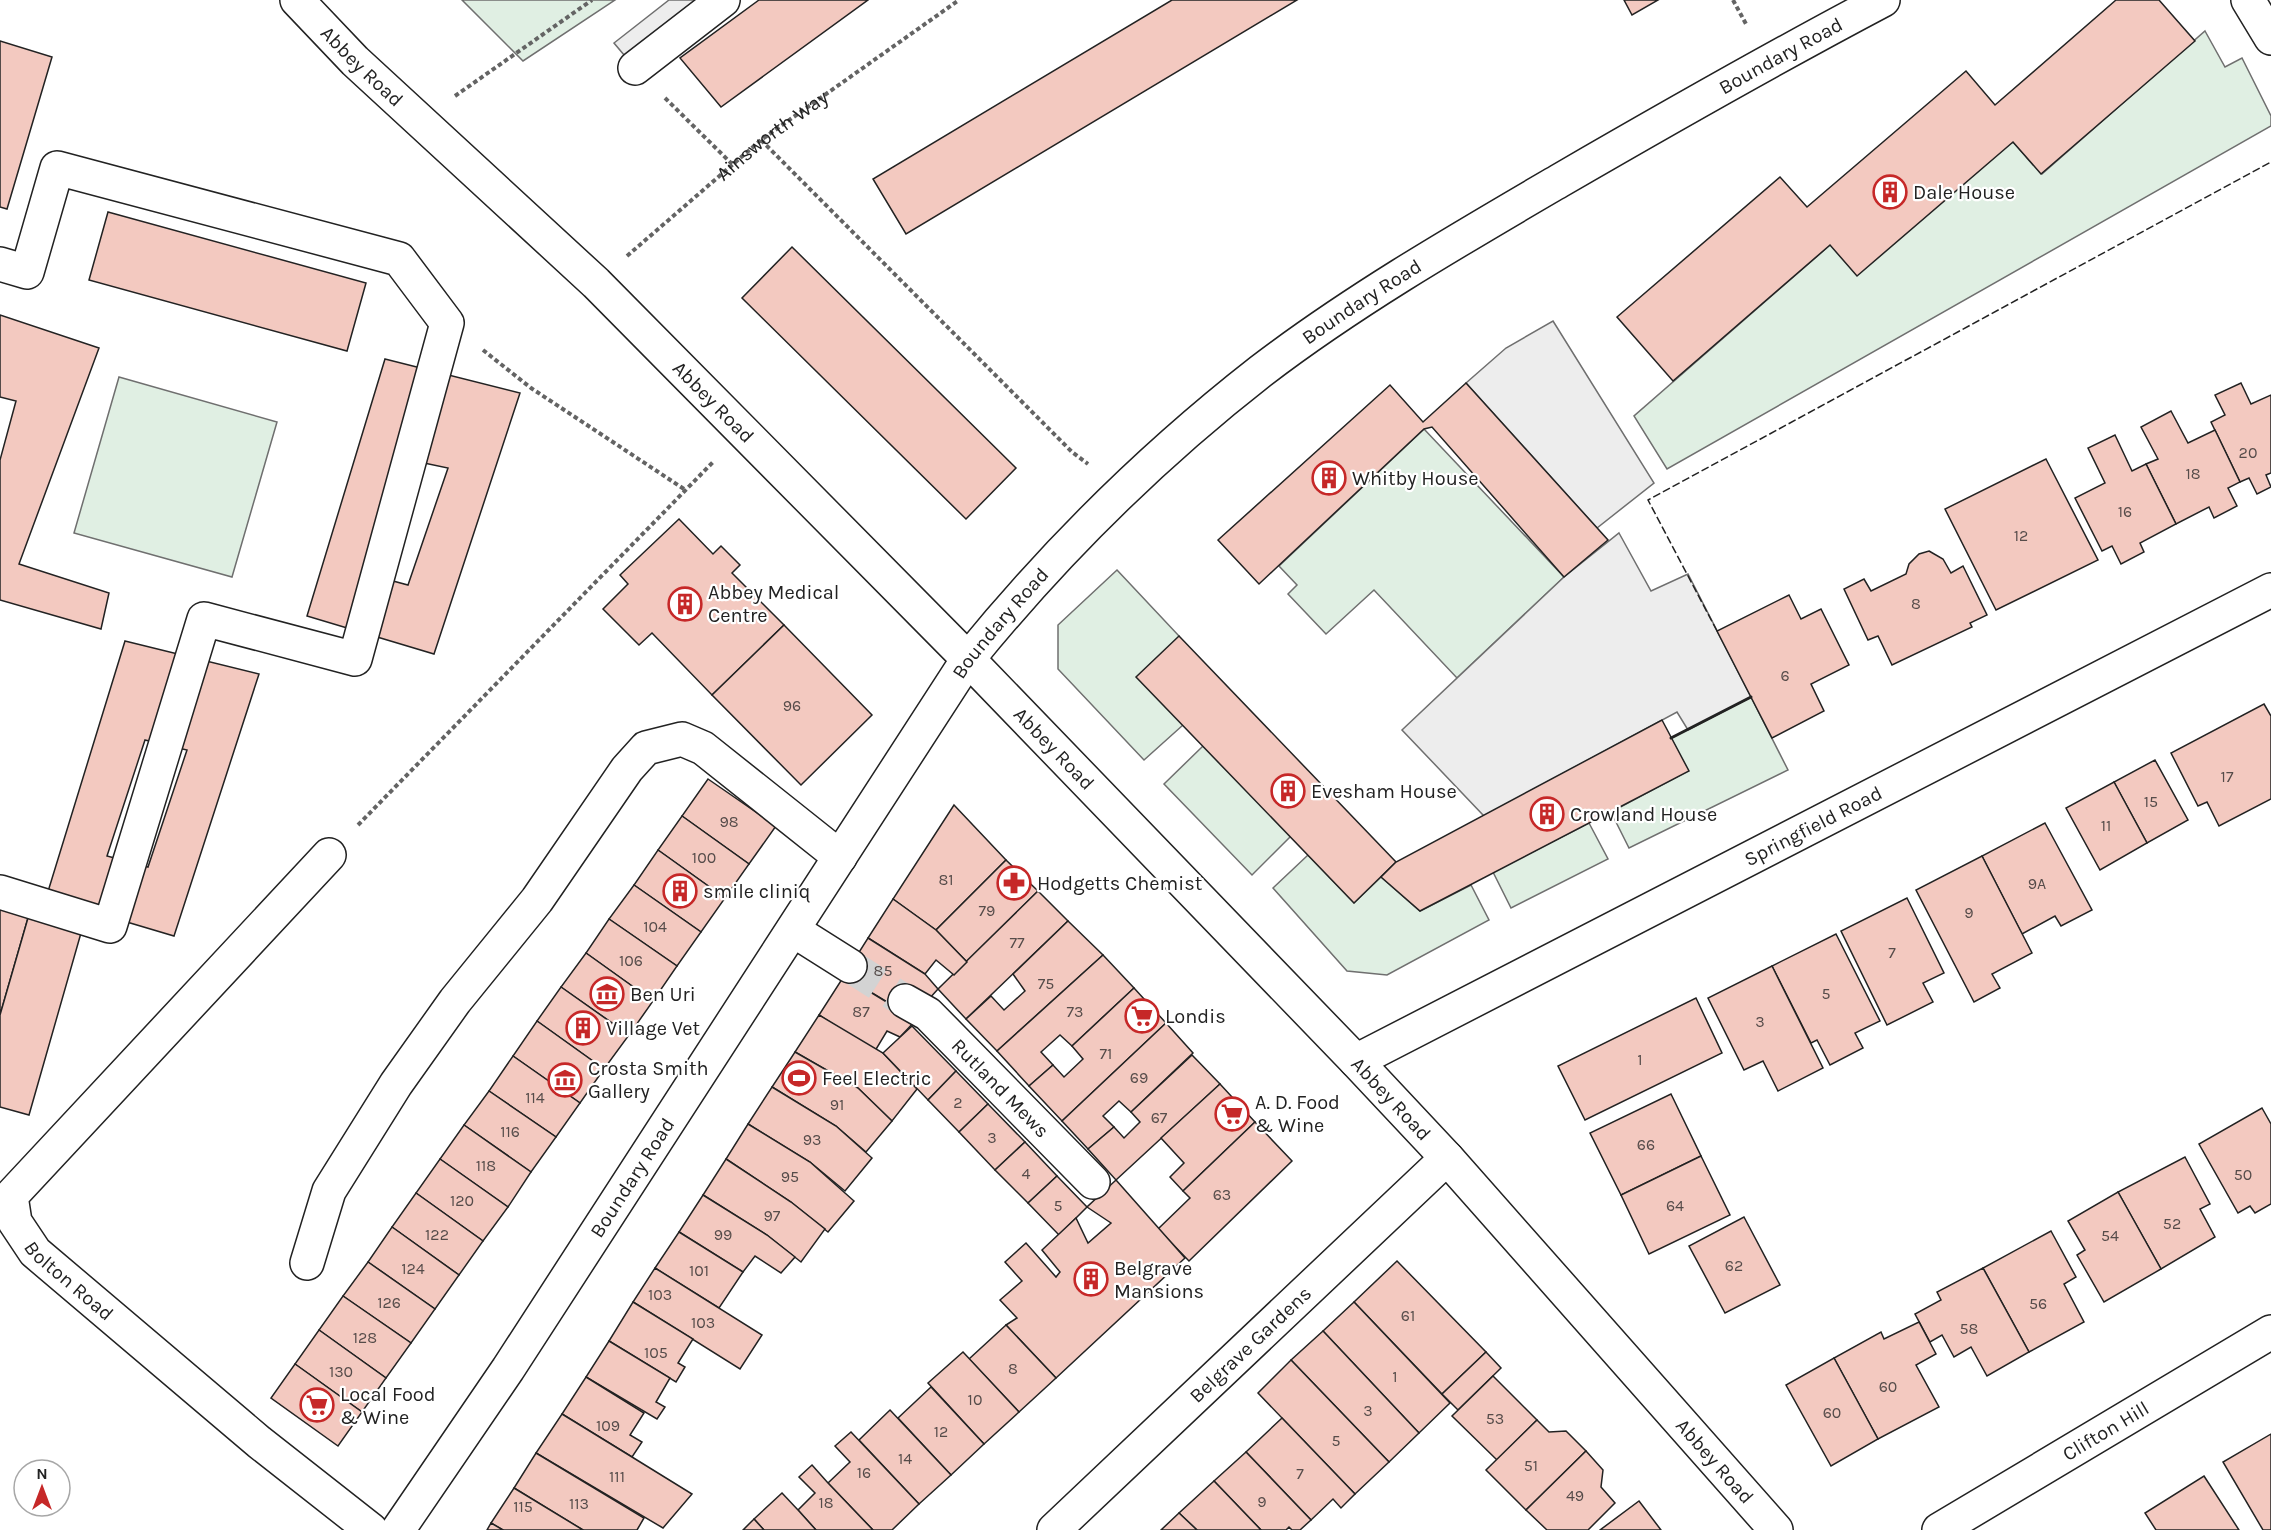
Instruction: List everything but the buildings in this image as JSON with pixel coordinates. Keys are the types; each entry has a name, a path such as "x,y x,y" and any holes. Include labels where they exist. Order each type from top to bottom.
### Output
{"street":[{"name":"Abbey Road","path":"297,0 355,61 596,282 968,659 1447,1158 1776,1530"},
{"path":"635,68 723,0"},
{"name":"Boundary Road","path":"398,1530 508,1369 968,659 1038,576 1122,491 1263,370 1384,287 1481,227 1765,62 1883,0"},
{"path":"2248,0 2271,38"},
{"path":"0,264 27,272 57,168 399,259 447,322 355,659 204,620 110,926 0,892"},
{"name":"Springfield Road","path":"1356,1061 2271,590"},
{"path":"307,1263 329,1191 396,1084 455,1000 537,900 627,769 646,748 682,739 703,748 840,857"},
{"name":"Bolton Road","path":"329,855 6,1195 15,1222 35,1252 260,1442 371,1530"},
{"path":"793,930 850,966"},
{"name":"Rutland Mews","path":"905,1000 928,1014 1093,1182"},
{"name":"Belgrave Gardens","path":"1054,1530 1447,1158"},
{"name":"Clifton Hill","path":"1939,1530 2271,1332"}],"path":[{"path":"421,121 592,0"},
{"name":"Ainsworth Way","path":"596,282 761,140 959,0"},
{"path":"635,68 732,164"},
{"path":"761,140 1072,452 1122,491"},
{"path":"447,322 531,388 684,489"},
{"path":"329,855 684,489 745,432"}],"green space":[{"path":"462,0 615,0 523,61"},
{"path":"2205,31 2225,67 2242,58 2271,116 2271,126 1667,469 1634,416 1830,245 2013,142 2042,174"},
{"path":"119,377 277,422 232,577 74,533"},
{"path":"1424,429 1564,577 1457,678 1374,590 1326,634 1288,594 1297,585 1279,566"},
{"path":"1117,570 1179,636 1183,725 1144,760 1058,669 1058,625"},
{"path":"1751,697 1788,770 1629,848 1611,812 1688,771 1671,738"},
{"path":"1203,746 1291,836 1252,875 1164,784"},
{"path":"1589,823 1608,859 1511,908 1493,872"},
{"path":"1308,855 1354,903 1381,877 1420,911 1471,885 1489,920 1387,975 1347,971 1273,888"}],"shaded area":[{"path":"669,0 723,0 635,68 614,43"},
{"path":"1553,321 1654,483 1597,528 1466,383 1506,348"},
{"path":"1619,533 1651,591 1688,574 1751,697 1688,730 1677,712 1484,816 1402,730 1564,577"}],"tunnel":[{"path":"850,966 905,1001"}],"fence":[{"path":"1717,631 1648,500 2271,162"}],"wall":[{"path":"1671,738 1751,697"}],"place":[{"name":"Dale House","path":"1890,192"},
{"name":"Whitby House","path":"1329,478"},
{"name":"Abbey Medical Centre","path":"685,604"},
{"name":"Evesham House","path":"1288,791"},
{"name":"Crowland House","path":"1547,814"},
{"name":"Hodgetts Chemist","path":"1014,883"},
{"name":"smile cliniq","path":"680,891"},
{"name":"Ben Uri","path":"607,994"},
{"name":"Londis","path":"1142,1016"},
{"name":"Village Vet","path":"583,1028"},
{"name":"Feel Electric","path":"799,1078"},
{"name":"Crosta Smith Gallery","path":"565,1080"},
{"name":"A. D. Food & Wine","path":"1232,1114"},
{"name":"Belgrave Mansions","path":"1091,1279"},
{"name":"Local Food & Wine","path":"317,1405"}]}
